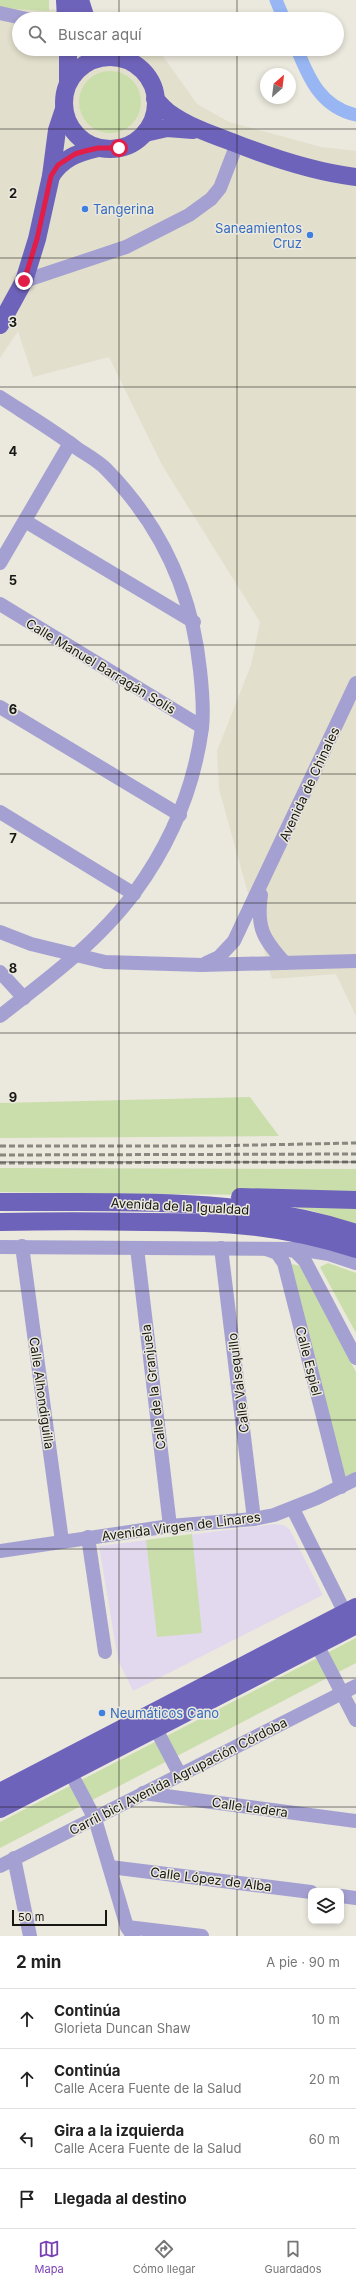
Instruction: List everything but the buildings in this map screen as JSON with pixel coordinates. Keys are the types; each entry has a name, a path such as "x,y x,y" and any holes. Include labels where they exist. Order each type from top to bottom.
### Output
{"main road":[{"path":"65,0 66,12"},
{"path":"80,0 84,12"},
{"path":"0,325 24,281 37,239 51,176 57,130 64,109 68,84 68,56"},
{"path":"68,84 82,67 107,56"},
{"path":"116,56 133,64 141,70 148,79 155,99 155,111 145,133"},
{"path":"155,99 167,111 200,130 288,163 333,174 356,177"},
{"path":"64,109 67,120 76,133 88,144 98,148"},
{"path":"51,176 58,165 67,158 98,148 119,148 128,145 145,133 167,128 200,130"},
{"path":"141,1202 187,1197 356,1200"},
{"name":"Avenida de la Igualdad","path":"0,1202 141,1202 251,1208 313,1220 356,1233"},
{"name":"Avenida de la Igualdad","path":"0,1222 148,1222 249,1225 308,1235 356,1249"},
{"path":"0,1810 67,1766 352,1618"},
{"path":"0,1792 156,1729 314,1638"}],"street":[{"path":"0,13 12,16"},
{"path":"24,281 126,247 189,215 211,199 220,188 237,144"},
{"path":"0,397 70,443 104,468 133,499 163,544 178,577 194,622 202,685 202,727 193,774 180,815 162,853 134,894 75,956 0,1016"},
{"path":"0,563 70,443"},
{"path":"25,521 194,622"},
{"name":"Calle Manuel Barragán Solís","path":"0,604 202,727"},
{"name":"Avenida de Chinales","path":"202,965 219,957 234,941 262,885 356,683"},
{"path":"0,707 180,815"},
{"path":"0,812 134,894"},
{"name":"Avenida de Chinales","path":"262,885 258,917 260,927 264,936 286,963"},
{"path":"0,932 31,944 75,956 105,962 202,965 356,961"},
{"path":"0,972 24,998"},
{"path":"0,1237 22,1246"},
{"name":"Calle Alhondiguilla","path":"22,1246 62,1541"},
{"path":"0,1247 261,1248 312,1250 356,1263"},
{"name":"Calle de la Granjuela","path":"137,1248 170,1526"},
{"name":"Calle Valsequillo","path":"221,1248 254,1519"},
{"name":"Calle Espiel","path":"261,1248 277,1253 284,1263 341,1487"},
{"path":"282,1249 295,1251 305,1261 356,1358"},
{"name":"Avenida Virgen de Linares","path":"0,1550 170,1526 254,1519 293,1509 356,1479"},
{"path":"293,1509 352,1618"},
{"path":"88,1537 105,1652"},
{"path":"314,1638 356,1720"},
{"name":"Carril bici Avenida Agrupación Córdoba","path":"0,1866 95,1820 143,1793 180,1776 356,1686"},
{"path":"156,1729 180,1776"},
{"path":"67,1766 95,1820 130,1932 202,1936"},
{"name":"Calle Ladera","path":"143,1793 356,1821"},
{"path":"14,1858 30,1936"},
{"name":"Calle López de Alba","path":"110,1866 308,1892"},
{"path":"344,1896 356,1898"}],"shaded area":[{"path":"0,8 94,12 12,12 12,56 163,56 197,104 229,122 321,147 356,151 356,1016 336,974 272,979 219,789 217,751 251,665 260,622 162,465 109,357 33,377 18,331 0,358"},
{"path":"275,1524 284,1525 290,1530 323,1595 133,1691 118,1660 99,1546"}],"green space":[{"path":"0,0 49,0 49,11 0,8"},
{"path":"110,71 127,76 132,80 136,85 141,102 136,119 132,124 127,128 110,133 93,128 88,124 84,119 79,102 84,85 88,80 93,76"},
{"path":"250,1097 279,1136 0,1138 0,1103"},
{"path":"0,1168 356,1169 356,1196 0,1192"},
{"path":"356,1204 356,1225 313,1211 288,1206"},
{"path":"328,1263 356,1273 356,1333 320,1267"},
{"path":"292,1264 300,1266 356,1372 356,1473 345,1476 291,1266"},
{"path":"192,1534 202,1633 157,1637 146,1540"},
{"path":"356,1638 356,1663 0,1848 0,1822"}],"waterway":[{"path":"276,0 281,12"},
{"path":"300,56 306,71 325,99 334,106 356,115"}],"railway":[{"path":"0,1146 208,1146 356,1143"},
{"path":"0,1155 356,1154"},
{"path":"0,1163 356,1162"}],"place":[{"name":"Tangerina","path":"85,209"},
{"name":"Saneamientos Cruz","path":"310,235"},
{"name":"Neumáticos Cano","path":"102,1713"}],"route":[{"path":"24,281 37,239 51,176 58,165 67,158 85,151 98,148 119,148"}]}
